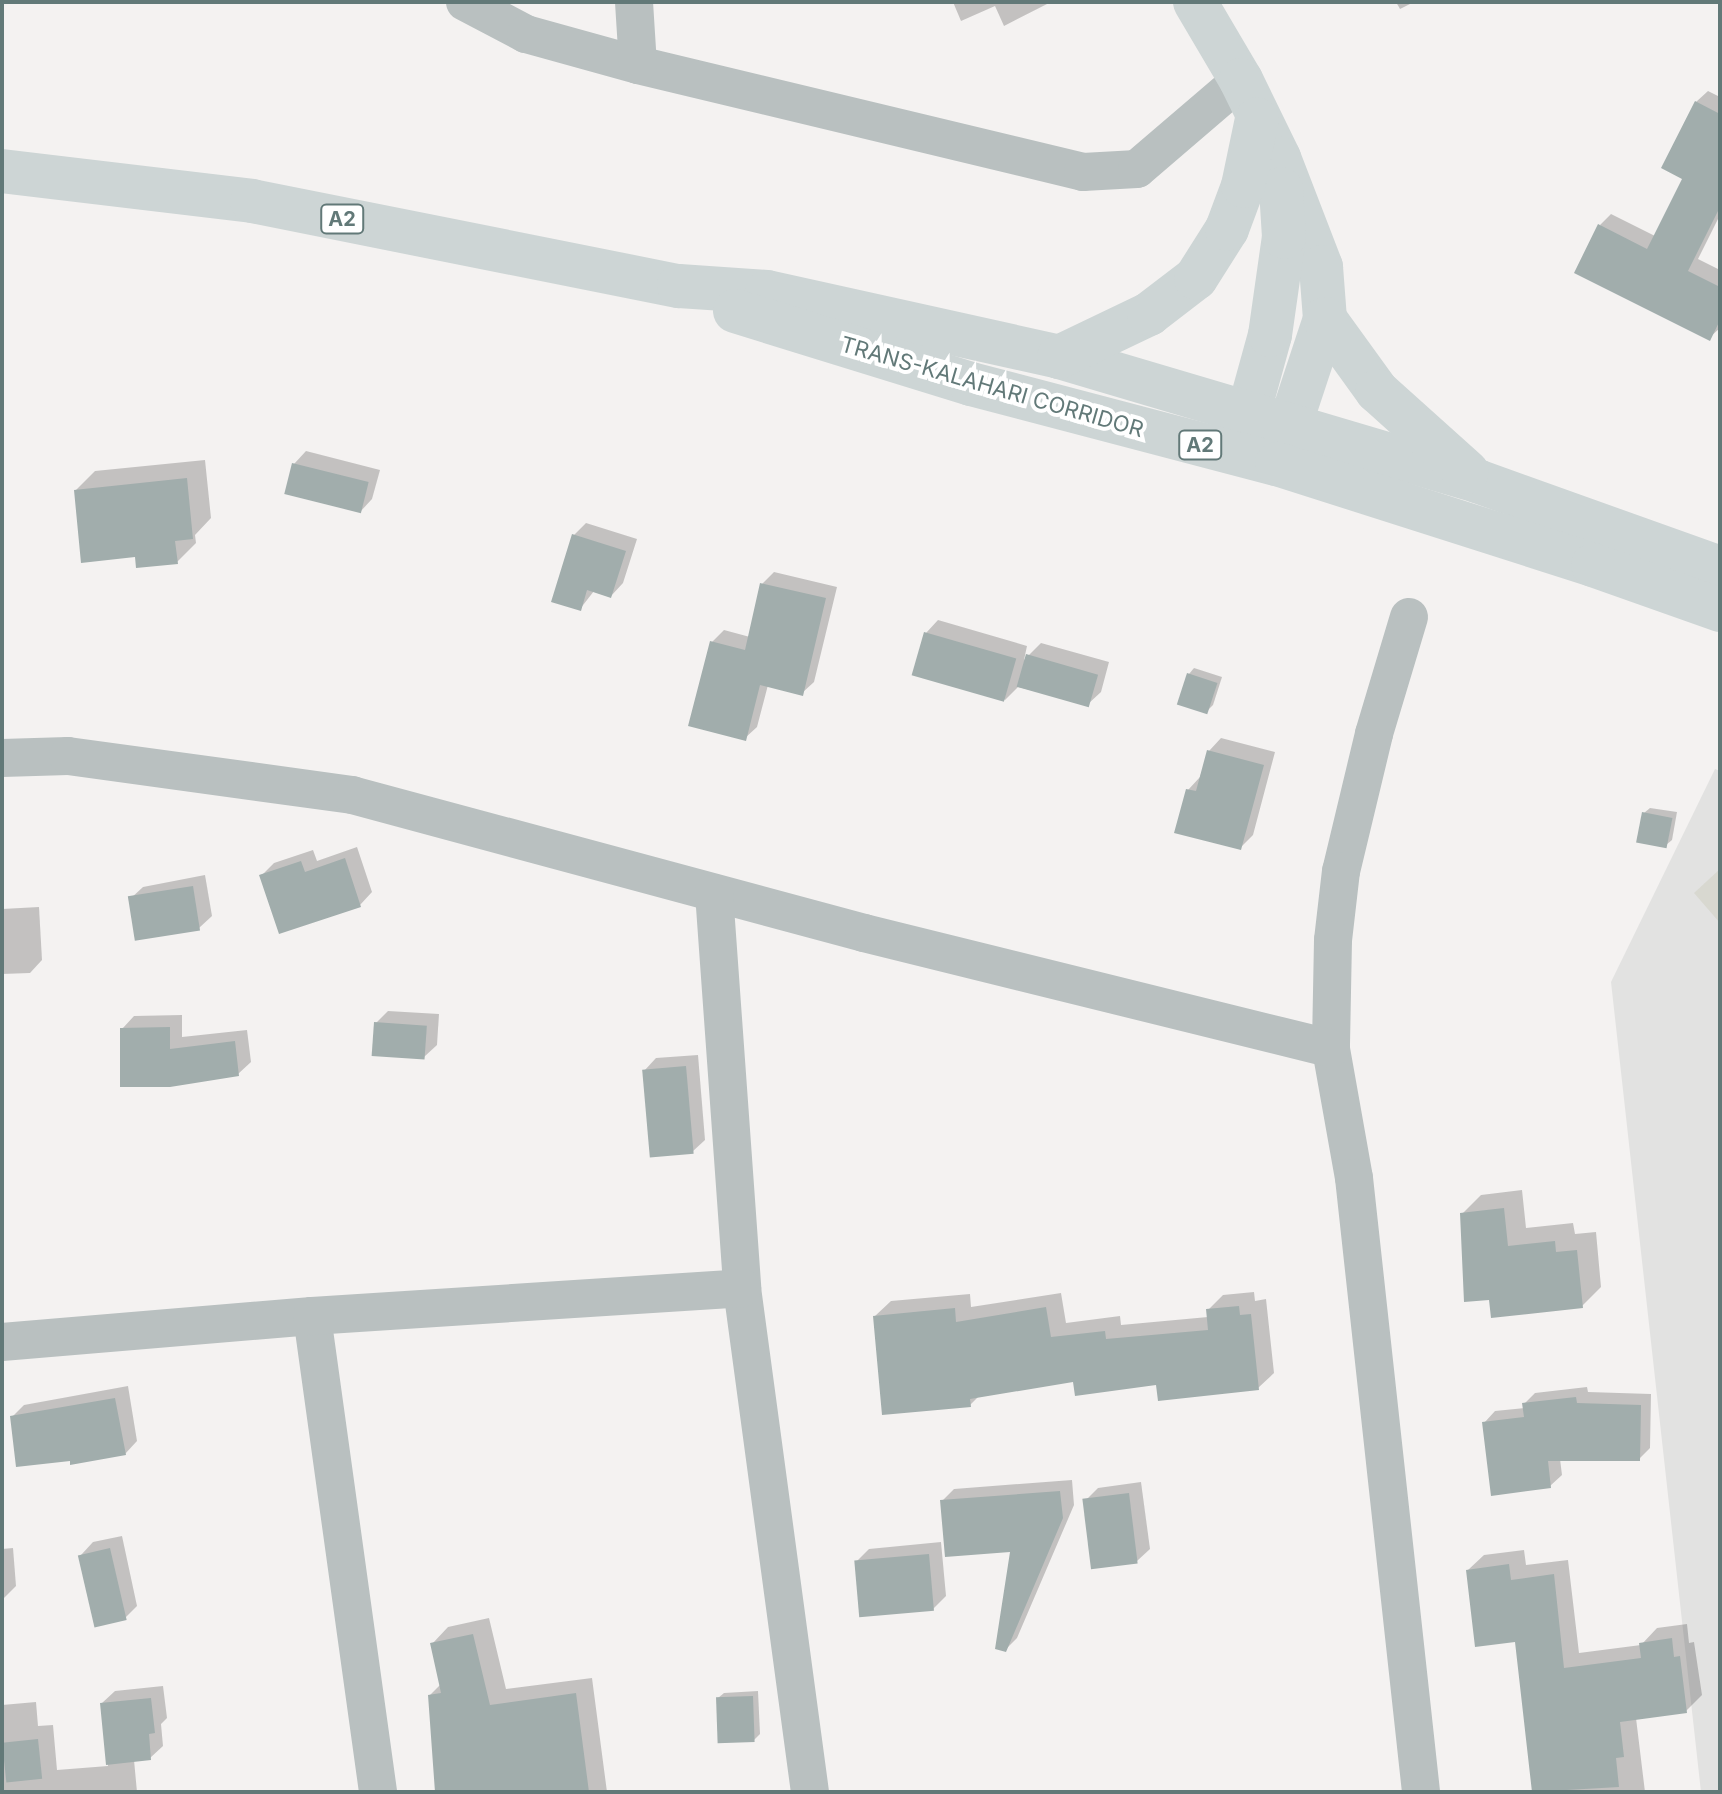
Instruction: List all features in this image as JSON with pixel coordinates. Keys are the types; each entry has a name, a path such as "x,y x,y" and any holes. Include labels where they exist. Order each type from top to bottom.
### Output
{"main road":[{"path":"1195,2 1279,158 1321,267 1325,319 1264,440"},
{"path":"1059,357 1149,314 1196,278 1227,229 1243,186 1249,100"},
{"path":"1264,440 1270,335 1284,237 1279,158"},
{"name":"TRANS-KALAHARI CORRIDOR","path":"2,171 252,201 679,286 767,292 1059,357 1264,440 1720,610"},
{"name":"TRANS-KALAHARI CORRIDOR","path":"679,286 742,313 956,380 1477,481 1720,568"},
{"path":"1325,319 1377,391 1477,481"}],"street":[{"path":"465,2 526,34 638,65 1083,172 1137,169 1249,100"},
{"path":"634,2 638,65"},
{"path":"1409,617 1374,734 1341,871 1333,940 1331,1049 1354,1178 1421,1792"},
{"path":"2,758 68,756 352,795 714,893 1331,1049"},
{"path":"714,893 742,1288 810,1792"},
{"path":"2,1342 312,1316 742,1288"},
{"path":"312,1316 378,1792"}],"shaded area":[{"path":"1715,769 1720,771 1720,1792 1701,1792 1611,982"},
{"path":"1720,869 1720,923 1694,893"}],"building":[{"path":"1695,101 1720,114 1720,207 1688,271 1720,287 1720,320 1710,341 1574,273 1598,224 1647,249 1682,179 1661,168"},
{"path":"292,463 369,482 361,513 284,494"},
{"path":"187,478 193,539 175,541 178,564 136,568 135,557 81,563 74,490"},
{"path":"572,534 626,551 611,598 587,590 581,611 551,602"},
{"path":"760,583 826,598 803,696 760,685 746,741 688,726 710,641 745,650"},
{"path":"924,632 1016,658 1004,702 912,675"},
{"path":"1026,654 1098,675 1089,707 1017,687"},
{"path":"1187,673 1217,683 1207,714 1177,704"},
{"path":"1207,750 1264,765 1241,850 1174,833 1186,789 1196,791"},
{"path":"1642,812 1672,818 1667,848 1636,842"},
{"path":"345,858 361,907 279,934 259,875 301,861 305,872"},
{"path":"193,886 200,930 135,941 128,896"},
{"path":"374,1022 427,1026 424,1060 372,1056"},
{"path":"170,1027 170,1049 235,1041 239,1076 170,1087 120,1087 120,1028"},
{"path":"686,1066 694,1154 650,1157 642,1070"},
{"path":"1504,1208 1508,1246 1555,1241 1556,1252 1577,1250 1583,1308 1491,1318 1489,1300 1464,1302 1460,1213"},
{"path":"1239,1306 1240,1315 1251,1314 1259,1390 1158,1401 1156,1385 1075,1396 1073,1382 970,1399 971,1407 882,1415 873,1316 955,1308 956,1322 1046,1307 1051,1337 1105,1331 1106,1339 1208,1330 1206,1309"},
{"path":"1576,1397 1577,1403 1641,1405 1640,1461 1548,1461 1551,1488 1491,1496 1482,1422 1524,1417 1522,1403"},
{"path":"115,1398 126,1455 70,1465 70,1461 16,1467 10,1416"},
{"path":"1060,1491 1063,1518 1006,1652 995,1649 1010,1552 945,1557 940,1500"},
{"path":"1129,1493 1138,1563 1091,1569 1082,1499"},
{"path":"110,1548 127,1620 94,1628 78,1555"},
{"path":"929,1554 934,1611 859,1617 854,1561"},
{"path":"1509,1564 1511,1580 1554,1574 1564,1668 1641,1658 1639,1643 1672,1638 1674,1657 1680,1656 1687,1713 1620,1722 1624,1757 1616,1758 1619,1787 1532,1792 1515,1642 1475,1647 1466,1570"},
{"path":"473,1634 490,1705 576,1693 589,1792 435,1792 428,1695 441,1693 430,1643"},
{"path":"753,1696 755,1742 718,1743 716,1697"},
{"path":"151,1698 155,1733 149,1734 151,1760 106,1765 100,1703"},
{"path":"38,1739 42,1779 6,1783 2,1743"}]}
